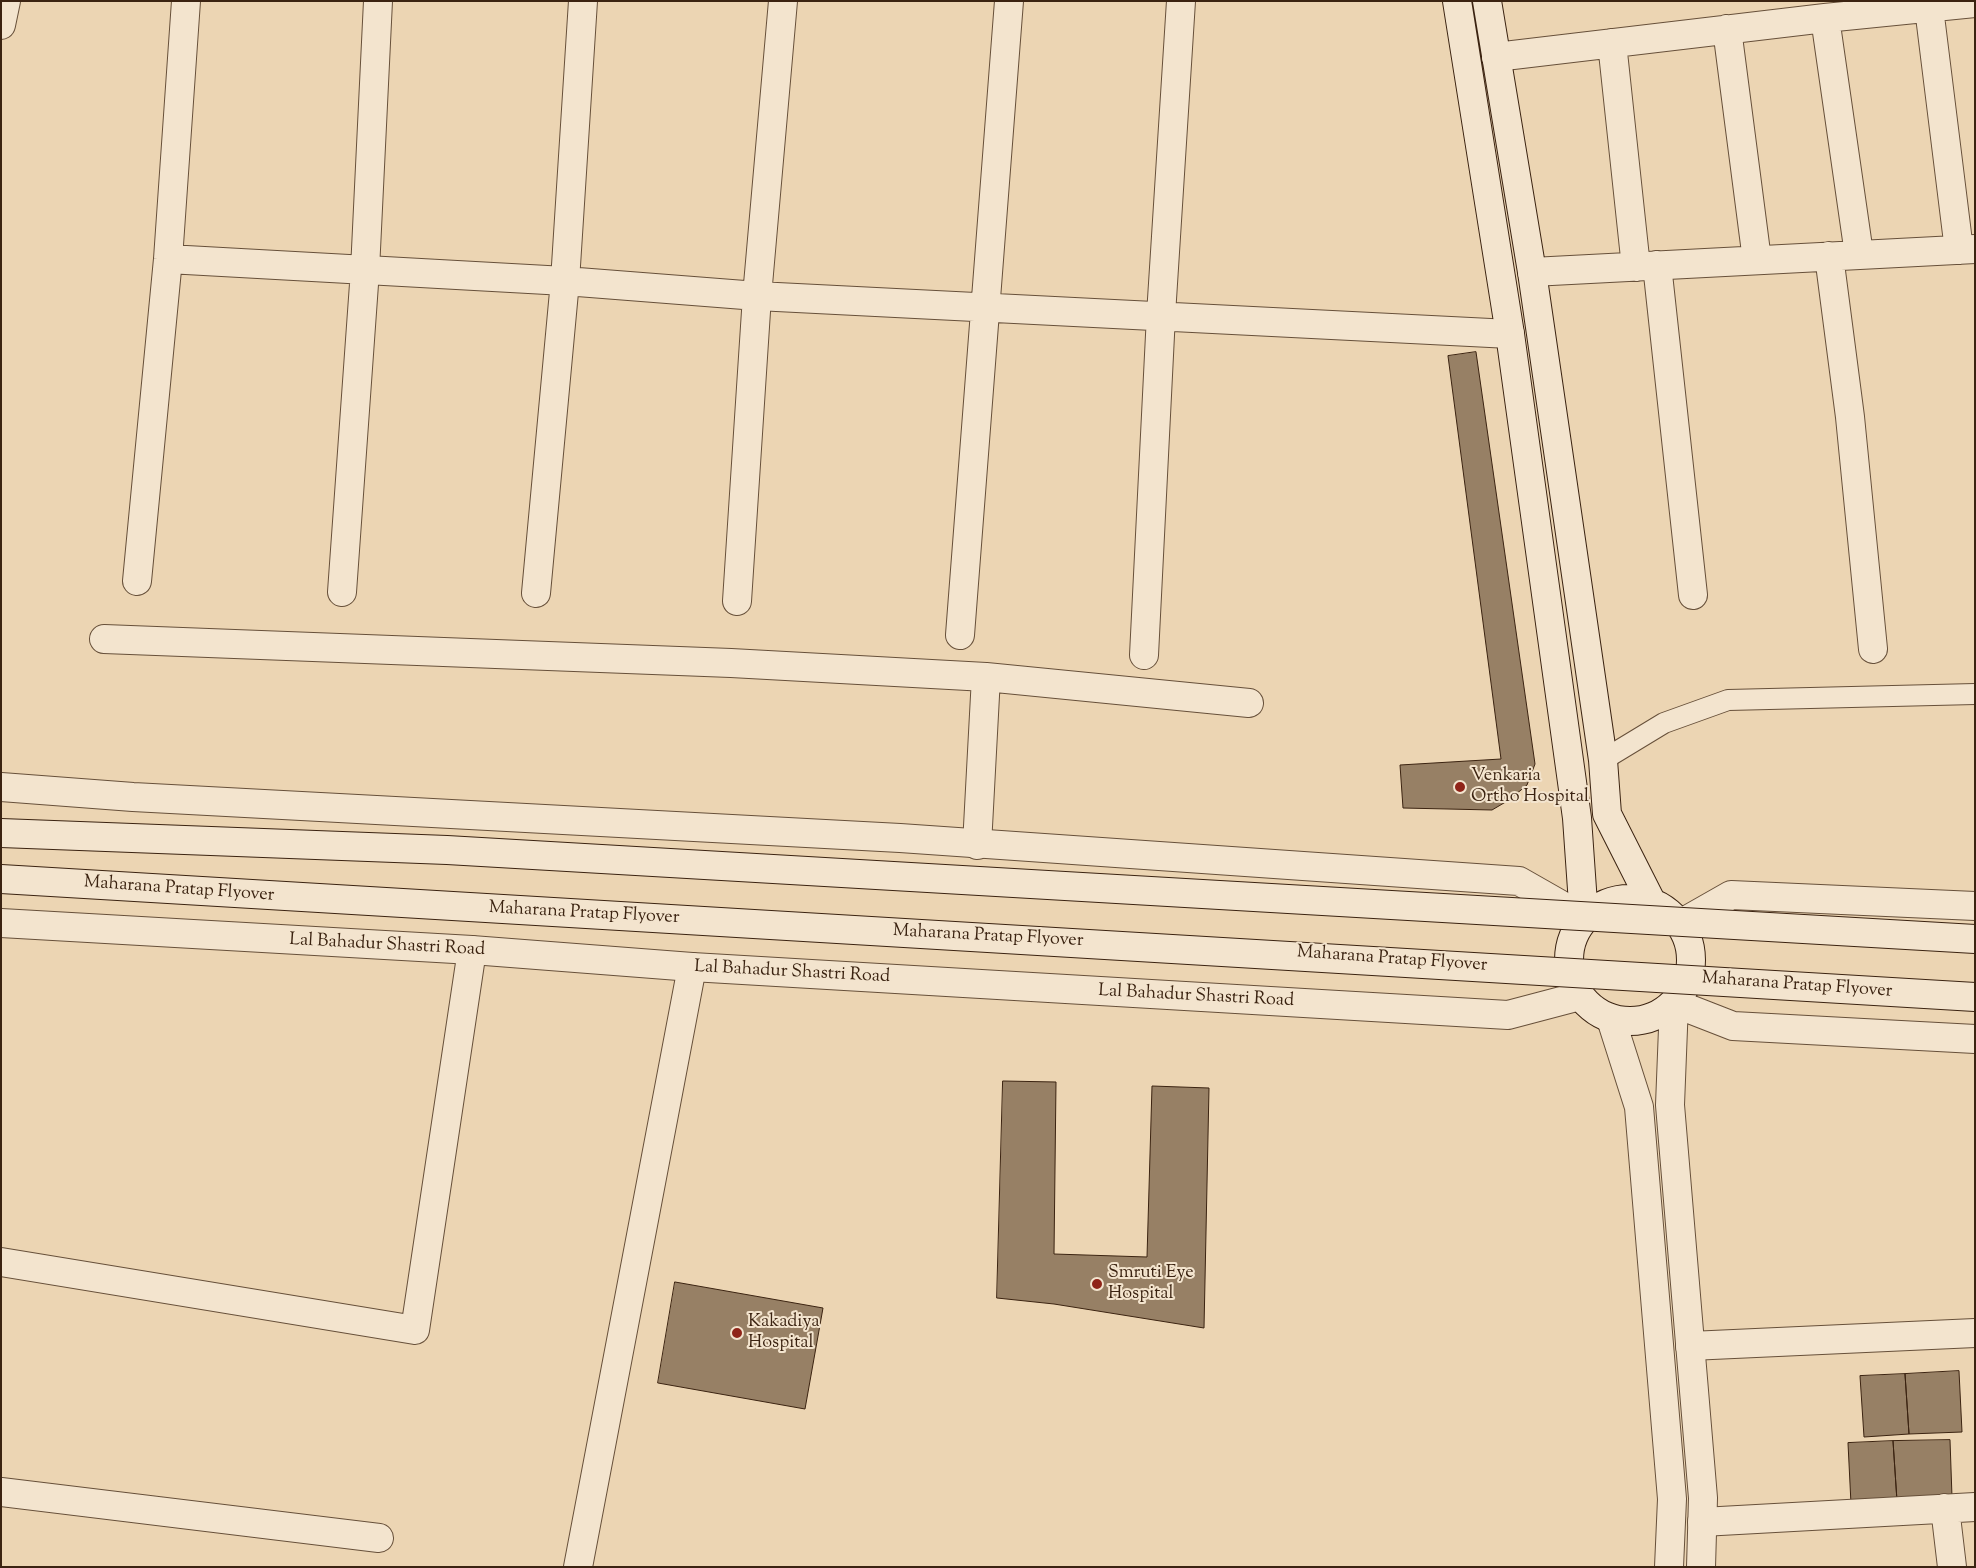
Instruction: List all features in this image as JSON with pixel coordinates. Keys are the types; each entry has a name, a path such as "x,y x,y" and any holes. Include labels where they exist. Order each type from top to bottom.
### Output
{"street":[{"path":"1,25 6,1"},
{"path":"137,581 168,259 186,1"},
{"path":"342,592 364,270 378,1"},
{"path":"536,593 565,281 583,1"},
{"path":"737,601 757,296 783,1"},
{"path":"960,635 1009,1"},
{"path":"1144,655 1161,315 1180,1"},
{"path":"1457,1 1510,334 1577,818 1584,918"},
{"path":"1487,1 1532,272 1603,760 1607,814 1651,901"},
{"path":"1496,58 1825,18 1975,3"},
{"path":"1532,272 1967,249 1929,8"},
{"path":"1825,18 1859,254"},
{"path":"1727,30 1757,260"},
{"path":"1612,43 1647,266 1693,595"},
{"path":"1829,256 1850,417 1873,649"},
{"path":"168,259 565,281 757,296 1510,334"},
{"path":"104,639 731,662 986,677 1249,702"},
{"path":"977,845 986,677"},
{"path":"1,787 133,797 900,838 977,845 1519,880 1584,918"},
{"path":"1,832 456,851 1975,939"},
{"name":"Maharana Pratap Flyover","path":"1,879 416,905 1304,955 1975,997"},
{"path":"1680,924 1731,895 1975,906"},
{"path":"1633,898 1651,901 1667,910 1680,924 1689,943 1692,964 1686,985 1674,1003 1660,1014 1645,1020 1628,1022 1612,1019 1594,1010 1580,996 1572,982 1568,966 1569,949 1573,936 1584,918 1598,907 1614,900 1633,898"},
{"name":"Lal Bahadur Shastri Road","path":"1,923 472,950 692,967 1508,1015 1580,996"},
{"path":"1,1262 415,1330 472,950"},
{"path":"578,1567 692,967"},
{"path":"1674,1003 1733,1026 1975,1039"},
{"path":"1674,1003 1670,1104 1703,1498 1701,1567"},
{"path":"1612,1019 1639,1107 1672,1499 1669,1567"},
{"path":"1690,1346 1975,1333"},
{"path":"1,1492 380,1538"},
{"path":"1702,1522 1975,1506"},
{"path":"1945,1508 1952,1567"}],"lane":[{"path":"1603,760 1664,723 1728,700 1975,694"}],"building":[{"path":"1476,352 1535,764 1527,785 1509,800 1492,810 1403,808 1400,765 1501,759 1448,356"},
{"path":"1003,1081 1056,1082 1054,1254 1147,1257 1152,1086 1209,1088 1204,1328 1054,1304 997,1298"},
{"path":"675,1282 823,1308 805,1409 658,1383"},
{"path":"1959,1371 1962,1432 1909,1434 1905,1374"},
{"path":"1905,1374 1909,1434 1864,1437 1860,1376"},
{"path":"1950,1440 1952,1497 1897,1501 1893,1441"},
{"path":"1893,1441 1897,1501 1851,1504 1848,1443"}],"place":[{"name":"Venkaria Ortho Hospital","path":"1460,787"},
{"name":"Smruti Eye Hospital","path":"1097,1284"},
{"name":"Kakadiya Hospital","path":"737,1333"}]}
